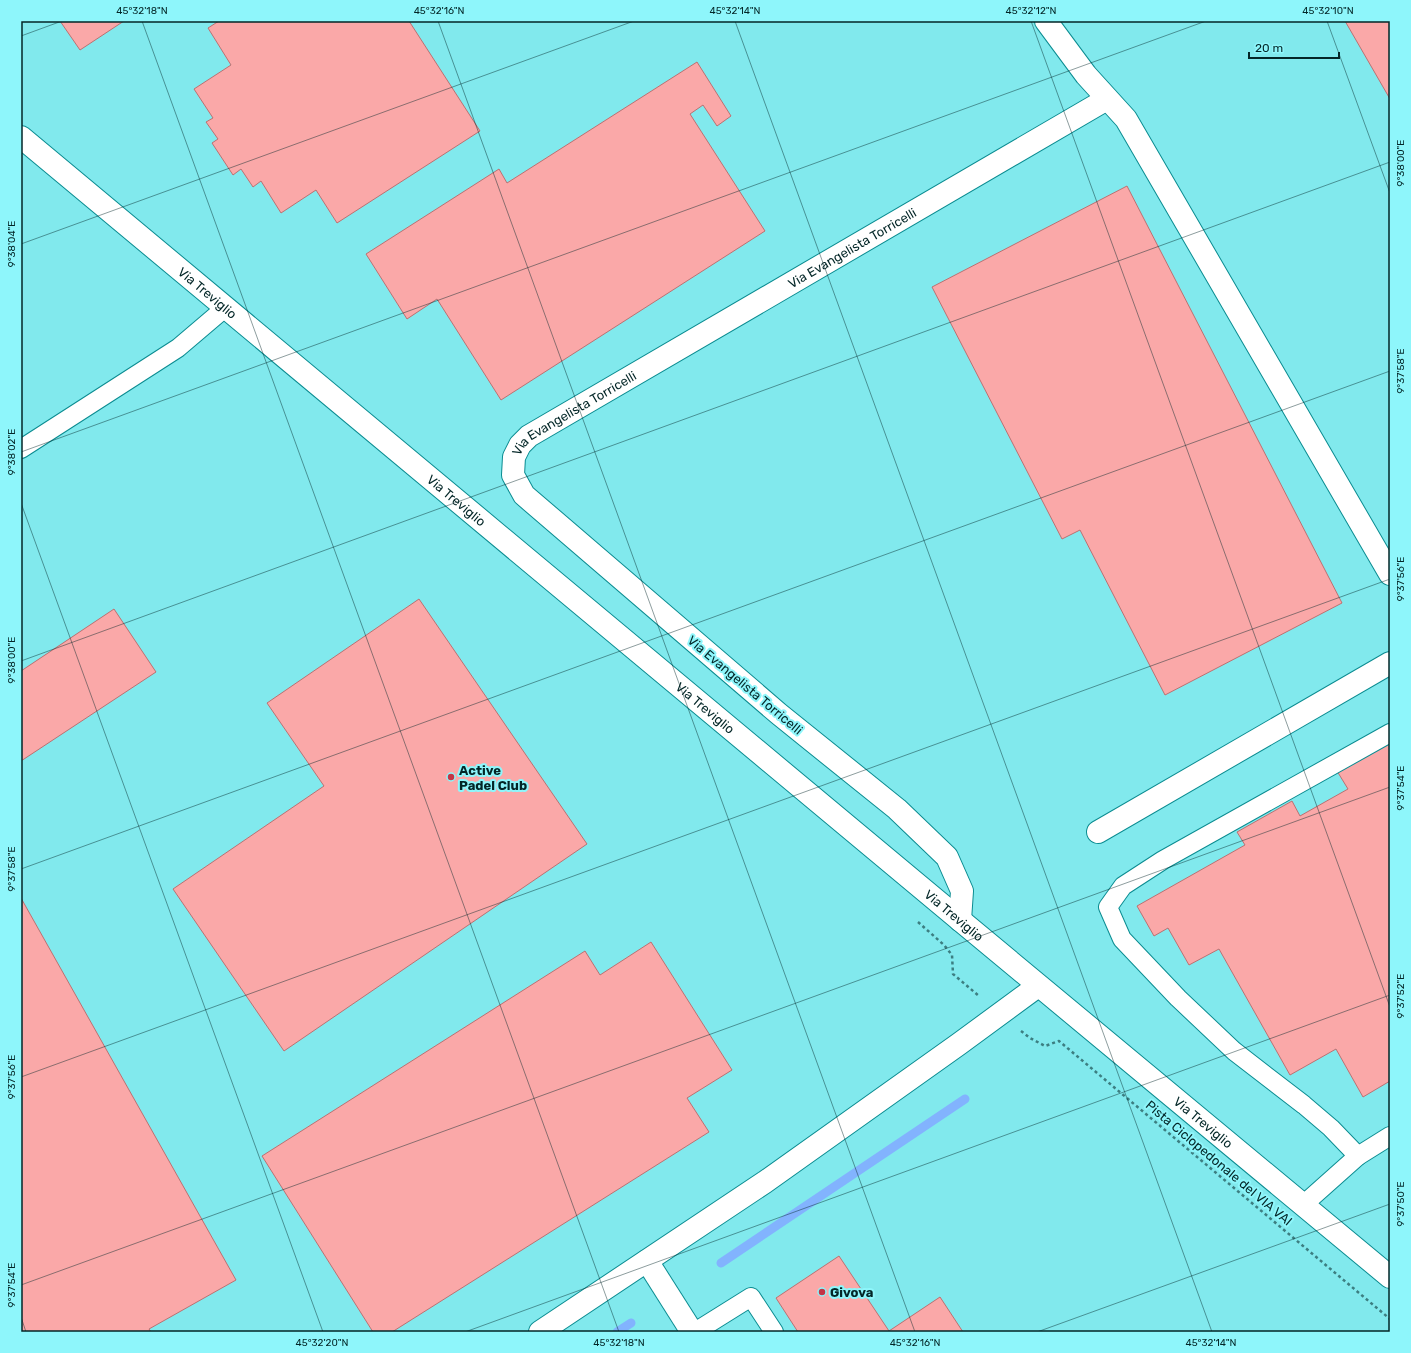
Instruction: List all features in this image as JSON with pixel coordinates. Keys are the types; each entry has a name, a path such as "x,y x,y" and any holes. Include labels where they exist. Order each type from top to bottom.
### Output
{"street":[{"path":"1046,21 1086,75 1126,119 1390,574"},
{"name":"Via Evangelista Torricelli","path":"960,920 962,891 947,857 897,809 779,714 524,495 513,475 514,457 520,445 529,436 1107,99"},
{"name":"Via Treviglio","path":"21,137 1038,986 1390,1277"},
{"path":"1098,832 1390,663"},
{"path":"540,1332 765,1182 1038,986"},
{"path":"647,1261 692,1332"}],"lane":[{"path":"21,449 178,348 225,308"},
{"path":"1358,1156 1331,1128 1304,1105 1234,1051 1178,998 1122,939 1108,907 1123,886 1163,860 1390,733"},
{"path":"1303,1205 1358,1156 1390,1136"},
{"path":"695,1332 751,1296 774,1332"}],"path":[{"name":"Pista Ciclopedonale del VIA VAI","path":"1030,1038 1045,1046 1059,1041 1390,1319"}],"building":[{"path":"60,21 124,21 80,50"},
{"path":"219,21 409,21 480,131 337,223 316,190 281,213 261,181 253,187 241,169 233,175 212,143 218,139 206,122 213,118 194,89 231,65 208,28"},
{"path":"1345,21 1390,21 1390,99"},
{"path":"697,62 731,116 717,126 703,105 690,114 765,231 501,400 437,299 407,319 366,254 499,169 507,183"},
{"path":"1127,186 1342,603 1165,695 1080,530 1062,539 932,287"},
{"path":"419,599 587,844 284,1051 173,889 324,786 267,703"},
{"path":"114,609 156,672 21,761 21,671"},
{"path":"1390,741 1390,1081 1363,1097 1336,1049 1290,1075 1219,949 1189,965 1168,928 1154,936 1137,906 1245,845 1237,832 1292,801 1300,816 1348,789 1337,771"},
{"path":"21,898 236,1280 149,1329 151,1332 21,1332"},
{"path":"651,942 732,1070 687,1098 709,1132 392,1332 373,1332 262,1156 585,951 600,975"},
{"path":"839,1256 889,1331 798,1332 776,1298"},
{"path":"940,1297 963,1332 887,1332 889,1331"}],"waterway":[{"path":"721,1263 965,1099"},
{"path":"617,1332 631,1323"}],"place":[{"name":"Active Padel Club","path":"451,777"},
{"name":"Givova","path":"822,1292"}]}
